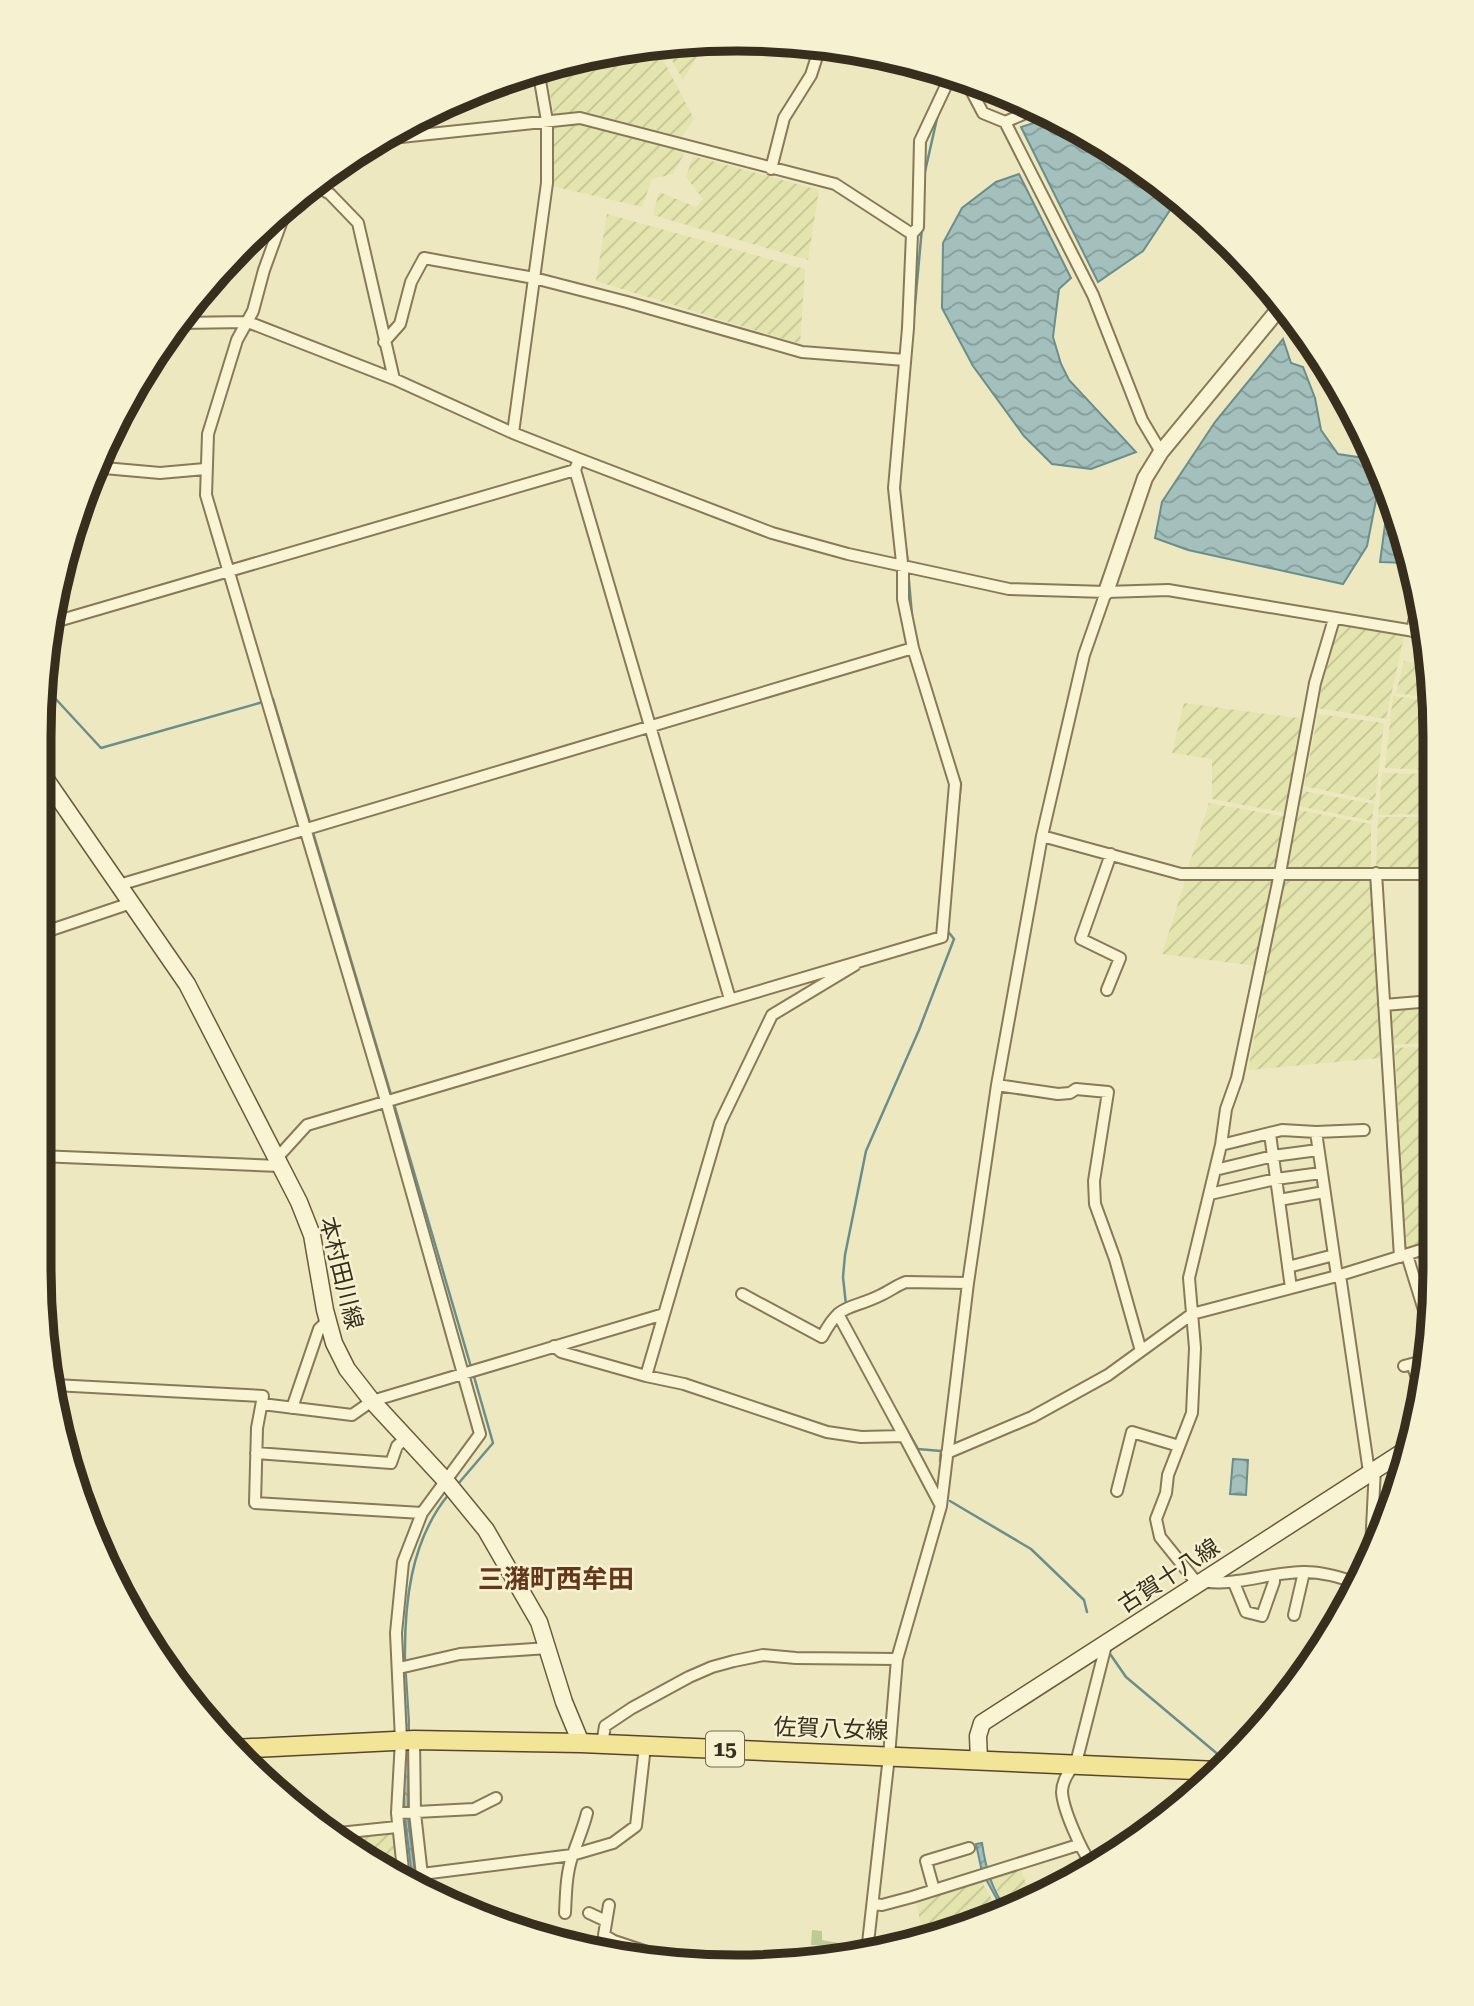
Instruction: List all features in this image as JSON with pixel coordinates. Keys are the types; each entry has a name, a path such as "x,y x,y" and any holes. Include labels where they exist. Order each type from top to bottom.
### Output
{"main road":[{"name":"本村田川線","path":"51,787 187,984 299,1202 312,1236 334,1343 347,1369 486,1530 528,1601 548,1648 564,1702 581,1743"},
{"name":"古賀十八線","path":"979,1760 978,1736 982,1723 1397,1456"},
{"name":"佐賀八女線","path":"247,1748 407,1740 581,1743 1206,1769"}],"street":[{"path":"771,169 784,118 811,75 817,56"},
{"path":"513,433 547,183 547,121 540,80"},
{"path":"51,1156 278,1162 307,1125 942,937 955,784 913,648 903,599 894,488 912,234 918,227 920,141 947,84"},
{"path":"972,92 983,113 1005,122 1093,295 1142,420 1161,452"},
{"path":"1005,122 1024,114"},
{"path":"406,136 580,118 835,184 912,234"},
{"path":"325,189 358,223 394,379"},
{"path":"281,225 248,322 237,340 208,434 206,495 386,1101 481,1434 422,1513 403,1562 396,1633 422,1878"},
{"path":"384,342 400,324 411,282 424,258 534,278 802,352 905,360"},
{"path":"868,1942 897,1659 941,1506 968,1283 997,1085 1042,835 1084,655 1145,478 1161,452 1276,313"},
{"path":"192,321 248,322 394,379 513,433 772,533 901,566 1009,589 1106,592 1168,590 1412,632 1414,625"},
{"path":"579,459 575,471 730,999"},
{"path":"106,468 160,473 205,469"},
{"path":"61,620 575,471"},
{"path":"1334,619 1315,683 1280,873 1237,1078 1226,1109 1221,1145 1189,1278 1195,1348 1192,1413 1168,1475 1166,1493 1156,1519 1160,1537 1199,1582 1234,1583 1304,1572 1330,1574 1348,1580"},
{"path":"119,885 913,648"},
{"path":"1042,835 1181,874 1423,874"},
{"path":"1107,990 1120,958 1081,939 1111,854"},
{"path":"1376,873 1404,1256 1422,1308"},
{"path":"51,930 131,903"},
{"path":"646,1376 720,1123 772,1015 869,957"},
{"path":"1384,1005 1423,1002"},
{"path":"997,1085 1058,1094 1070,1093 1076,1089 1108,1092 1094,1181 1095,1204 1122,1280 1141,1351"},
{"path":"1221,1145 1282,1130 1364,1130"},
{"path":"1315,1132 1372,1470 1371,1531"},
{"path":"1270,1134 1291,1288"},
{"path":"1215,1170 1273,1156 1318,1150"},
{"path":"1210,1194 1321,1172"},
{"path":"1279,1200 1324,1192"},
{"path":"947,1453 1032,1417 1108,1375 1192,1314 1338,1276 1423,1249"},
{"path":"1288,1267 1334,1255"},
{"path":"742,1294 822,1337 832,1318 849,1306 866,1302 906,1282 968,1283"},
{"path":"261,1404 352,1415 372,1401 664,1314"},
{"path":"838,1314 941,1506"},
{"path":"292,1408 319,1329 328,1320"},
{"path":"554,1346 561,1352 684,1384 827,1432 861,1437 904,1436"},
{"path":"1414,1375 1408,1365 1416,1363"},
{"path":"61,1385 263,1396 257,1428 254,1503 422,1513"},
{"path":"1117,1491 1132,1432 1179,1446"},
{"path":"256,1453 391,1463 397,1446 406,1438"},
{"path":"1294,1615 1304,1572"},
{"path":"1234,1583 1246,1612 1262,1616 1274,1575"},
{"path":"1089,1858 1078,1845 1062,1792 1069,1770 1076,1763 1107,1645"},
{"path":"399,1668 460,1654 548,1648"},
{"path":"602,1744 605,1726 632,1708 712,1667 763,1655 897,1659"},
{"path":"402,1867 397,1813 407,1740"},
{"path":"422,1874 572,1855 613,1843 636,1826 645,1746"},
{"path":"397,1813 474,1809 496,1798"},
{"path":"565,1913 566,1882 572,1855 587,1813"},
{"path":"346,1832 397,1827"},
{"path":"874,1904 881,1905 934,1890 1078,1845"},
{"path":"934,1890 926,1861 969,1848"},
{"path":"609,1905 604,1935 630,1946"},
{"path":"589,1913 606,1921"}],"green space":[{"path":"700,52 683,80 668,55"},
{"path":"661,55 694,119 682,137 585,112 554,115 547,78 603,64"},
{"path":"583,124 685,152 673,174 652,179 642,207 552,186 554,128"},
{"path":"693,156 819,190 808,260 653,215 659,192 696,207 703,199 686,177"},
{"path":"607,214 805,269 800,344 596,281"},
{"path":"1337,625 1404,636 1386,719 1317,708"},
{"path":"1404,661 1419,663 1422,697 1396,693"},
{"path":"1393,696 1422,700 1423,770 1385,768"},
{"path":"1184,703 1305,719 1286,813 1212,799 1212,759 1172,753"},
{"path":"1318,714 1384,723 1375,801 1304,786"},
{"path":"1382,773 1423,774 1423,814 1378,815"},
{"path":"1303,791 1374,804 1372,821 1298,806"},
{"path":"1209,803 1287,817 1276,868 1188,868"},
{"path":"1298,810 1371,824 1371,867 1288,868"},
{"path":"1378,817 1423,817 1423,869 1376,868"},
{"path":"1186,878 1275,878 1256,966 1162,954"},
{"path":"1284,878 1372,879 1380,1058 1248,1070"},
{"path":"1423,1008 1423,1043 1394,1045 1391,1010"},
{"path":"1423,1046 1423,1243 1405,1249 1395,1048"},
{"path":"395,1833 399,1866 394,1863 354,1838"},
{"path":"1020,1866 1028,1890 1008,1899 1003,1883 1007,1899 1002,1901 990,1876"},
{"path":"978,1879 995,1905 963,1917 959,1901 962,1917 922,1930 916,1899"},
{"path":"812,1930 822,1931 822,1940 845,1946 837,1947 811,1945"}],"water":[{"path":"1041,122 1118,166 1172,207 1143,251 1098,282 1021,127"},
{"path":"1019,174 1071,278 1059,289 1053,337 1061,364 1069,380 1136,452 1091,469 1052,464 1024,436 973,366 942,308 943,243 962,208 996,182"},
{"path":"1283,339 1291,363 1303,367 1315,398 1321,430 1338,454 1364,458 1377,491 1367,546 1343,584 1188,550 1155,538 1162,502 1215,422"},
{"path":"1386,514 1401,563 1380,562"},
{"path":"1233,1459 1248,1460 1246,1495 1230,1494"},
{"path":"403,1673 406,1674 409,1721 408,1818 415,1874 411,1872 404,1809"},
{"path":"982,1843 990,1879 1000,1903 982,1872 976,1844"}],"waterway":[{"path":"924,176 938,114"},
{"path":"913,326 922,228"},
{"path":"899,490 904,430"},
{"path":"906,549 908,563"},
{"path":"908,570 912,615"},
{"path":"52,695 101,748 263,702"},
{"path":"270,700 273,699 310,823"},
{"path":"958,776 961,784 959,801"},
{"path":"312,829 392,1098"},
{"path":"846,1305 843,1277 845,1255 866,1151 919,1030 954,939 946,929"},
{"path":"394,1104 471,1367"},
{"path":"458,1484 493,1443 473,1373"},
{"path":"881,1384 918,1449 941,1451 940,1461"},
{"path":"405,1663 406,1619 412,1574 426,1532 449,1494"},
{"path":"950,1501 1031,1549 1084,1600 1087,1612"},
{"path":"1108,1651 1126,1677 1220,1756"}],"district":[{"name":"三潴町西牟田","path":"556,1579"}]}
